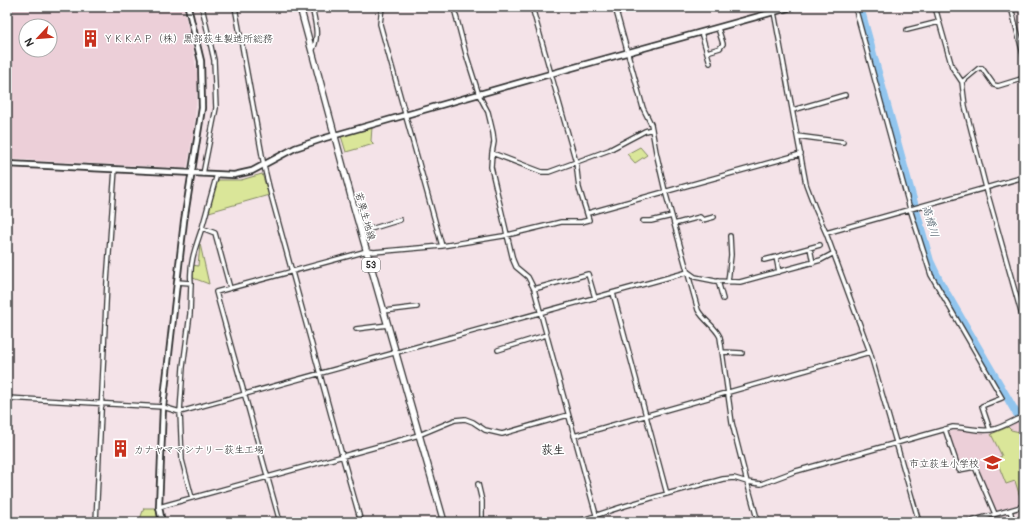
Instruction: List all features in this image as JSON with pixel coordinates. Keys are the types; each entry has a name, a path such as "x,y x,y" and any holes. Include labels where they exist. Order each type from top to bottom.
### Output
{"main road":[{"name":"若栗生地線","path":"300,9 361,232 444,522"}],"street":[{"path":"162,522 160,507 163,407 184,222 191,174 202,120 203,79 201,60 188,7"},
{"path":"202,7 214,60 216,108 203,174"},
{"path":"235,7 264,166 291,271 362,522"},
{"path":"300,9 313,7 316,25 316,46 312,52"},
{"path":"382,7 380,24 442,246"},
{"path":"453,7 456,12 466,54 479,95 488,112 493,132 494,142 491,167 513,260 516,267 528,277 534,289 598,522"},
{"path":"280,522 216,292 367,251 374,252 442,246 507,235 561,222 581,222 589,220 579,188 576,162 532,7"},
{"path":"615,7 643,108 651,124 665,191 698,310 702,317 717,330 720,337 732,423 758,522"},
{"path":"772,7 806,184 814,208 834,253 870,352 919,521 911,522"},
{"path":"7,164 234,175 252,171 264,166 295,148 334,135 792,7"},
{"path":"855,7 910,209 931,275 1002,398 982,406 990,430"},
{"path":"935,7 952,67 962,82 965,106 986,188 1024,323"},
{"path":"1011,7 1024,58"},
{"path":"907,30 939,22"},
{"path":"707,52 720,48 723,44 718,28"},
{"path":"701,32 710,63"},
{"path":"962,82 979,68 982,68 994,85 998,86 1024,78"},
{"path":"793,110 845,95"},
{"path":"492,153 542,172 549,172 609,150 645,131 652,129"},
{"path":"797,136 843,142"},
{"path":"588,213 801,154"},
{"path":"96,522 103,403 107,290 115,169"},
{"path":"192,498 182,460 180,412 183,367 190,314 190,272 192,260 217,174"},
{"path":"826,233 1024,177"},
{"path":"643,221 651,221 672,216"},
{"path":"674,224 700,217 703,220 714,217"},
{"path":"361,232 400,220"},
{"path":"202,228 215,233 230,288"},
{"path":"728,282 731,255 730,236"},
{"path":"764,260 820,245"},
{"path":"810,248 813,263"},
{"path":"688,272 695,277 718,281 740,282 813,263 834,253"},
{"path":"776,257 780,272"},
{"path":"7,398 163,407 180,412 688,272"},
{"path":"534,289 588,274 595,298"},
{"path":"718,281 723,299"},
{"path":"177,282 191,283"},
{"path":"613,293 667,494"},
{"path":"384,311 417,306"},
{"path":"356,329 388,325"},
{"path":"498,350 546,335"},
{"path":"723,352 742,353"},
{"path":"574,436 870,352"},
{"path":"160,507 342,455 419,435 455,420 465,419 473,422 485,430 502,434 568,415"},
{"path":"578,522 596,515 723,479 734,478 761,484 792,472 945,429 962,427 990,430 999,428 1024,416"},
{"path":"945,429 959,470 975,467 995,514"},
{"path":"478,484 482,501 482,522"},
{"path":"968,522 1024,506"},
{"path":"1010,510 1013,522"}],"shaded area":[{"path":"7,7 183,7 198,79 194,128 187,168 7,159"},
{"path":"1019,421 1024,427 1024,503 996,511 977,465 961,468 948,432 961,430 988,434 1006,428"}],"green space":[{"path":"372,127 371,141 374,144 346,152 341,136"},
{"path":"640,147 647,155 635,163 627,154"},
{"path":"262,174 269,195 209,212 217,180 241,180"},
{"path":"200,244 209,284 193,278 193,265 198,266"},
{"path":"1008,427 1011,430 1024,433 1024,503 1022,503 1015,481 1006,484 996,459 1002,456 991,434"},
{"path":"144,508 156,508 158,522 139,522"}],"waterway":[{"name":"高橋川","path":"860,7 930,261 940,282 1015,411 1024,423"}],"place":[{"name":"ＹＫＫＡＰ（株）黒部荻生製造所総務","path":"90,38"},
{"name":"カナヤママシナリー荻生工場","path":"121,449"},
{"name":"市立荻生小学校","path":"992,463"}],"district":[{"name":"荻生","path":"553,450"}]}
